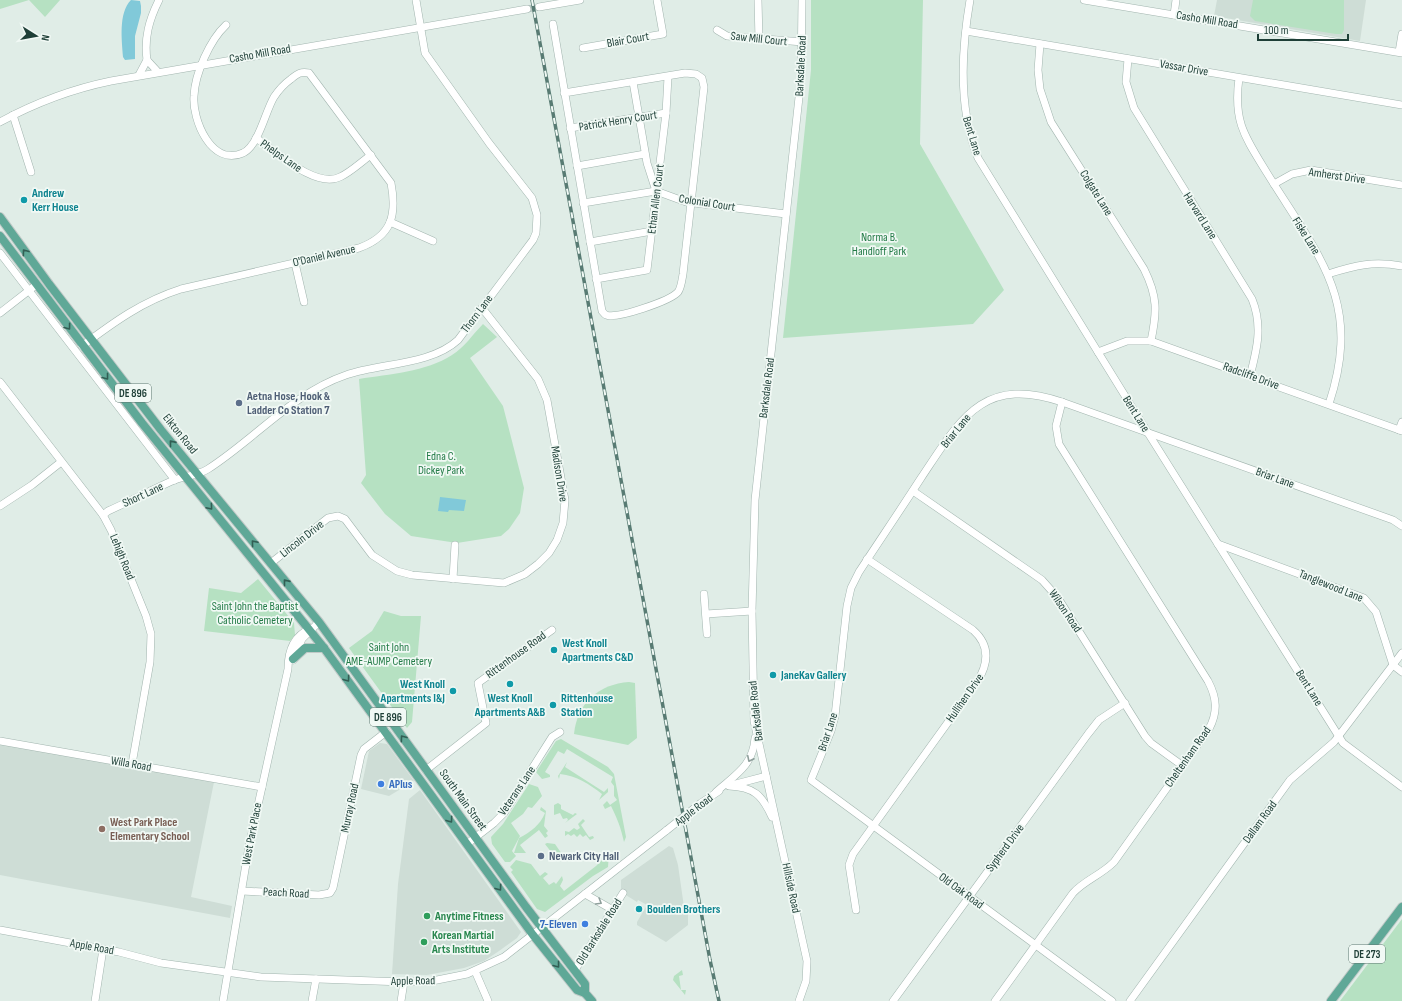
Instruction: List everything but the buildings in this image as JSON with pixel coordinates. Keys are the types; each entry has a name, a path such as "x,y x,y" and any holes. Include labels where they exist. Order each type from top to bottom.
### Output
{"main road":[{"name":"Elkton Road","path":"0,217 48,284 91,340 196,473 319,622"},
{"name":"Elkton Road","path":"0,236 82,346 185,477 310,629"},
{"path":"36,285 48,284"},
{"name":"South Main Street","path":"319,622 542,928 575,970 585,984 585,992 592,1001"},
{"name":"South Main Street","path":"310,629 533,935 577,990 585,992"},
{"path":"293,659 305,648 324,648"},
{"path":"411,766 426,770"},
{"path":"420,779 434,781"},
{"name":"DE 273","path":"1331,1001 1402,907"}],"street":[{"path":"158,72 147,60 145,49 147,30 159,0"},
{"name":"Thorn Lane","path":"185,477 207,470 299,401 329,382 353,373 442,352 458,340 533,240 536,233 537,215 532,198 489,143 430,62 425,53 416,0"},
{"path":"539,7 580,0"},
{"name":"Blair Court","path":"583,48 663,34 657,0"},
{"path":"758,0 759,40"},
{"name":"Barksdale Road","path":"766,776 754,721 752,548 756,487 801,79 803,42 802,0"},
{"name":"Bent Lane","path":"970,0 966,32 964,109 967,126 976,153 989,178 1343,742 1402,787"},
{"name":"Casho Mill Road","path":"1084,0 1400,53"},
{"path":"1174,15 1176,0"},
{"name":"Casho Mill Road","path":"0,122 67,92 139,75 527,9"},
{"path":"553,24 564,93 602,311 606,315 616,315 659,304 674,297 680,290 683,274 692,203 704,81 699,75 691,73 564,93"},
{"path":"226,25 218,32 202,65 194,89 194,104 205,139 215,149 232,155 243,152 256,138"},
{"name":"Saw Mill Court","path":"717,30 727,36 759,40 803,42"},
{"name":"Vassar Drive","path":"966,32 1402,105"},
{"path":"1400,53 1402,34"},
{"name":"Colgate Lane","path":"1040,44 1038,70 1040,89 1051,122 1144,270 1152,286 1156,304 1151,341"},
{"name":"Harvard Lane","path":"1128,59 1126,82 1134,108 1252,299 1255,307 1259,334 1250,376"},
{"path":"139,75 147,60"},
{"name":"O'Daniel Avenue","path":"82,346 127,313 162,295 367,245 381,234 390,222 395,203 391,183 316,79 309,73 298,73 285,84 274,97 256,138"},
{"name":"Ethan Allen Court","path":"596,279 647,270 666,113 668,77"},
{"name":"Fiske Lane","path":"1240,78 1237,104 1242,130 1328,274 1337,299 1342,332 1338,373 1329,404"},
{"path":"583,203 656,191 645,154 633,82"},
{"name":"Patrick Henry Court","path":"570,128 666,113"},
{"path":"13,115 31,172"},
{"name":"Phelps Lane","path":"256,138 303,172 320,178 330,179 340,177 371,155"},
{"path":"577,166 645,154"},
{"name":"Amherst Drive","path":"1274,184 1292,174 1311,170 1402,185"},
{"name":"Colonial Court","path":"656,191 677,200 692,203 786,214"},
{"path":"390,222 432,241"},
{"path":"590,242 652,231"},
{"path":"0,252 175,480"},
{"path":"295,263 304,302"},
{"path":"1328,274 1353,266 1370,263 1402,266"},
{"path":"0,313 36,285"},
{"name":"Madison Drive","path":"334,516 345,519 372,555 397,571 412,575 504,583 525,574 549,553 561,532 565,512 565,500 543,389 507,338 482,308"},
{"name":"Radcliffe Drive","path":"1098,352 1127,340 1151,341 1401,430"},
{"name":"Lehigh Road","path":"0,382 103,515 111,530 135,588 151,634 150,662 132,764"},
{"name":"Briar Lane","path":"810,780 831,731 835,716 849,596 854,580 956,427 976,408 995,398 1023,393 1044,396 1388,518 1402,526"},
{"name":"Cheltenham Road","path":"995,1001 1080,886 1108,868 1114,862 1183,766 1213,721 1216,705 1215,697 1208,681 1059,444 1056,426 1062,402"},
{"path":"1401,430 1402,422"},
{"path":"0,506 32,485 61,462"},
{"name":"Short Lane","path":"103,515 108,511 175,480 185,477"},
{"name":"Wilson Road","path":"913,491 1042,580 1058,598 1151,743 1183,766"},
{"name":"Lincoln Drive","path":"271,563 328,518 334,516"},
{"name":"Tanglewood Lane","path":"1218,544 1364,598 1376,612 1393,665"},
{"path":"452,579 455,545"},
{"name":"Hullihen Drive","path":"856,910 850,860 872,825 977,682 985,667 986,652 981,639 973,630 867,559"},
{"path":"704,594 707,634"},
{"path":"706,614 752,611"},
{"name":"West Park Place","path":"223,1001 242,891 262,787 288,669 288,659 292,645 301,633 310,629 319,622"},
{"name":"West Park Place","path":"288,669 297,647 310,629"},
{"name":"Rittenhouse Road","path":"426,770 486,723 478,683 552,630"},
{"name":"Dallam Road","path":"1130,1001 1290,780 1339,736 1402,653"},
{"path":"1393,665 1402,672"},
{"name":"Sypherd Drive","path":"893,1001 1090,730 1103,718 1125,703"},
{"path":"716,792 748,764 754,749 754,721"},
{"name":"Murray Road","path":"330,893 333,888 361,755 364,749 386,732"},
{"name":"Veterans Lane","path":"467,844 494,823 504,813 552,737 560,732"},
{"name":"Willa Road","path":"0,741 262,787"},
{"name":"Apple Road","path":"0,930 103,949 161,963 261,977 404,982 439,980 475,971 504,957 716,792 729,786 766,776"},
{"name":"Hillside Road","path":"766,776 806,961 806,981 799,1001"},
{"name":"Old Oak Road","path":"810,780 1112,1001"},
{"path":"729,786 745,787 757,793 763,799 778,830"},
{"name":"Peach Road","path":"242,891 319,895 330,893"},
{"name":"Old Barksdale Road","path":"575,970 623,893"},
{"path":"585,894 613,910"},
{"path":"95,1001 103,949"},
{"path":"475,971 488,1001"},
{"path":"312,1001 316,979"},
{"path":"401,1001 404,982"}],"shaded area":[{"path":"1217,0 1366,0 1360,41 1214,16"},
{"name":"West Park Place Elementary School","path":"0,743 214,782 191,897 232,906 230,918 0,875"},
{"path":"380,743 387,744 414,781 389,796 361,789 369,751"},
{"path":"420,790 521,932 517,938 484,961 464,968 427,975 392,974 398,884 409,799"},
{"path":"669,846 673,848 678,865 684,907 688,911 688,925 666,942 637,925 637,922 647,905 638,900 637,902 621,892 621,880"}],"green space":[{"path":"0,0 29,0 0,9"},
{"path":"29,0 60,0 45,17"},
{"name":"Norma B. Handloff Park","path":"811,0 923,0 920,144 1004,290 973,324 783,338 811,70"},
{"path":"1253,0 1344,0 1344,30 1342,34 1336,34 1255,21 1250,16"},
{"name":"Edna C. Dickey Park","path":"483,324 497,337 470,358 503,406 524,488 520,513 509,529 501,536 457,543 411,536 385,514 361,483 366,475 359,379 407,372 442,361 460,349"},
{"name":"Saint John the Baptist Catholic Cemetery","path":"258,579 294,623 295,635 290,641 204,631 209,588 241,593"},
{"name":"Saint John AME-AUMP Cemetery","path":"384,611 401,616 421,616 412,722 407,728 349,648 372,631"},
{"path":"629,682 635,683 637,738 628,745 574,734 580,713 591,697 608,687"},
{"path":"561,739 608,767 614,774 626,837 624,842 619,823 611,806 605,809 603,805 607,801 610,805 617,800 614,796 614,786 611,782 613,777 567,749 564,754 558,751 545,772 550,775 550,777 542,779 536,772 556,741"},
{"path":"567,762 565,767 604,792 608,788 608,792 599,800 602,794 582,781 560,774 559,779 558,776"},
{"path":"529,784 538,787 542,796 532,808 528,807 523,814 511,823 520,836 512,851 516,856 510,862 505,862 492,844 491,837 503,824"},
{"path":"558,803 561,805 561,809 573,815 575,813 577,814 565,823 568,820 567,818 563,819 560,813 554,815 554,805"},
{"path":"541,807 546,811 544,826 548,831 546,833 548,836 545,838 539,830 520,845 526,853 514,853 519,838 535,828 541,821 545,813 540,810"},
{"path":"583,819 585,821 581,825 589,837 593,836 594,838 590,840 586,835 583,837 580,834 577,837 574,834 571,836 568,834 565,836 565,831 569,832 574,828 577,830 580,828 578,824"},
{"path":"545,844 555,844 564,857 558,861"},
{"path":"609,853 608,867 593,876 545,912 537,909 511,872 513,870 510,867 516,860 531,864 540,876 545,872 548,874 543,878 549,885 554,882 556,884 562,876 563,880 560,886 564,891 596,866"},
{"path":"1402,919 1402,1001 1340,1001"},
{"path":"682,970 683,975 679,976 681,990 673,980 674,976"},
{"path":"681,990 686,990 685,995"}],"water":[{"path":"131,0 140,1 141,13 135,36 135,59 125,60 123,57 122,20 124,12"},
{"path":"440,497 466,500 464,511 438,511"}],"tunnel":[{"path":"527,9 539,7"}],"railway":[{"path":"532,0 710,960 719,1001"}],"place":[{"name":"Andrew Kerr House","path":"24,200"},
{"name":"Aetna Hose, Hook & Ladder Co Station 7","path":"239,403"},
{"name":"West Knoll Apartments C&D","path":"554,650"},
{"name":"JaneKav Gallery","path":"773,675"},
{"name":"West Knoll Apartments A&B","path":"510,684"},
{"name":"West Knoll Apartments I&J","path":"453,691"},
{"name":"Rittenhouse Station","path":"553,705"},
{"name":"APlus","path":"381,784"},
{"name":"West Park Place Elementary School","path":"102,829"},
{"name":"Newark City Hall","path":"541,856"},
{"name":"Boulden Brothers","path":"639,909"},
{"name":"Anytime Fitness","path":"427,916"},
{"name":"7-Eleven","path":"585,924"},
{"name":"Korean Martial Arts Institute","path":"424,942"}]}
